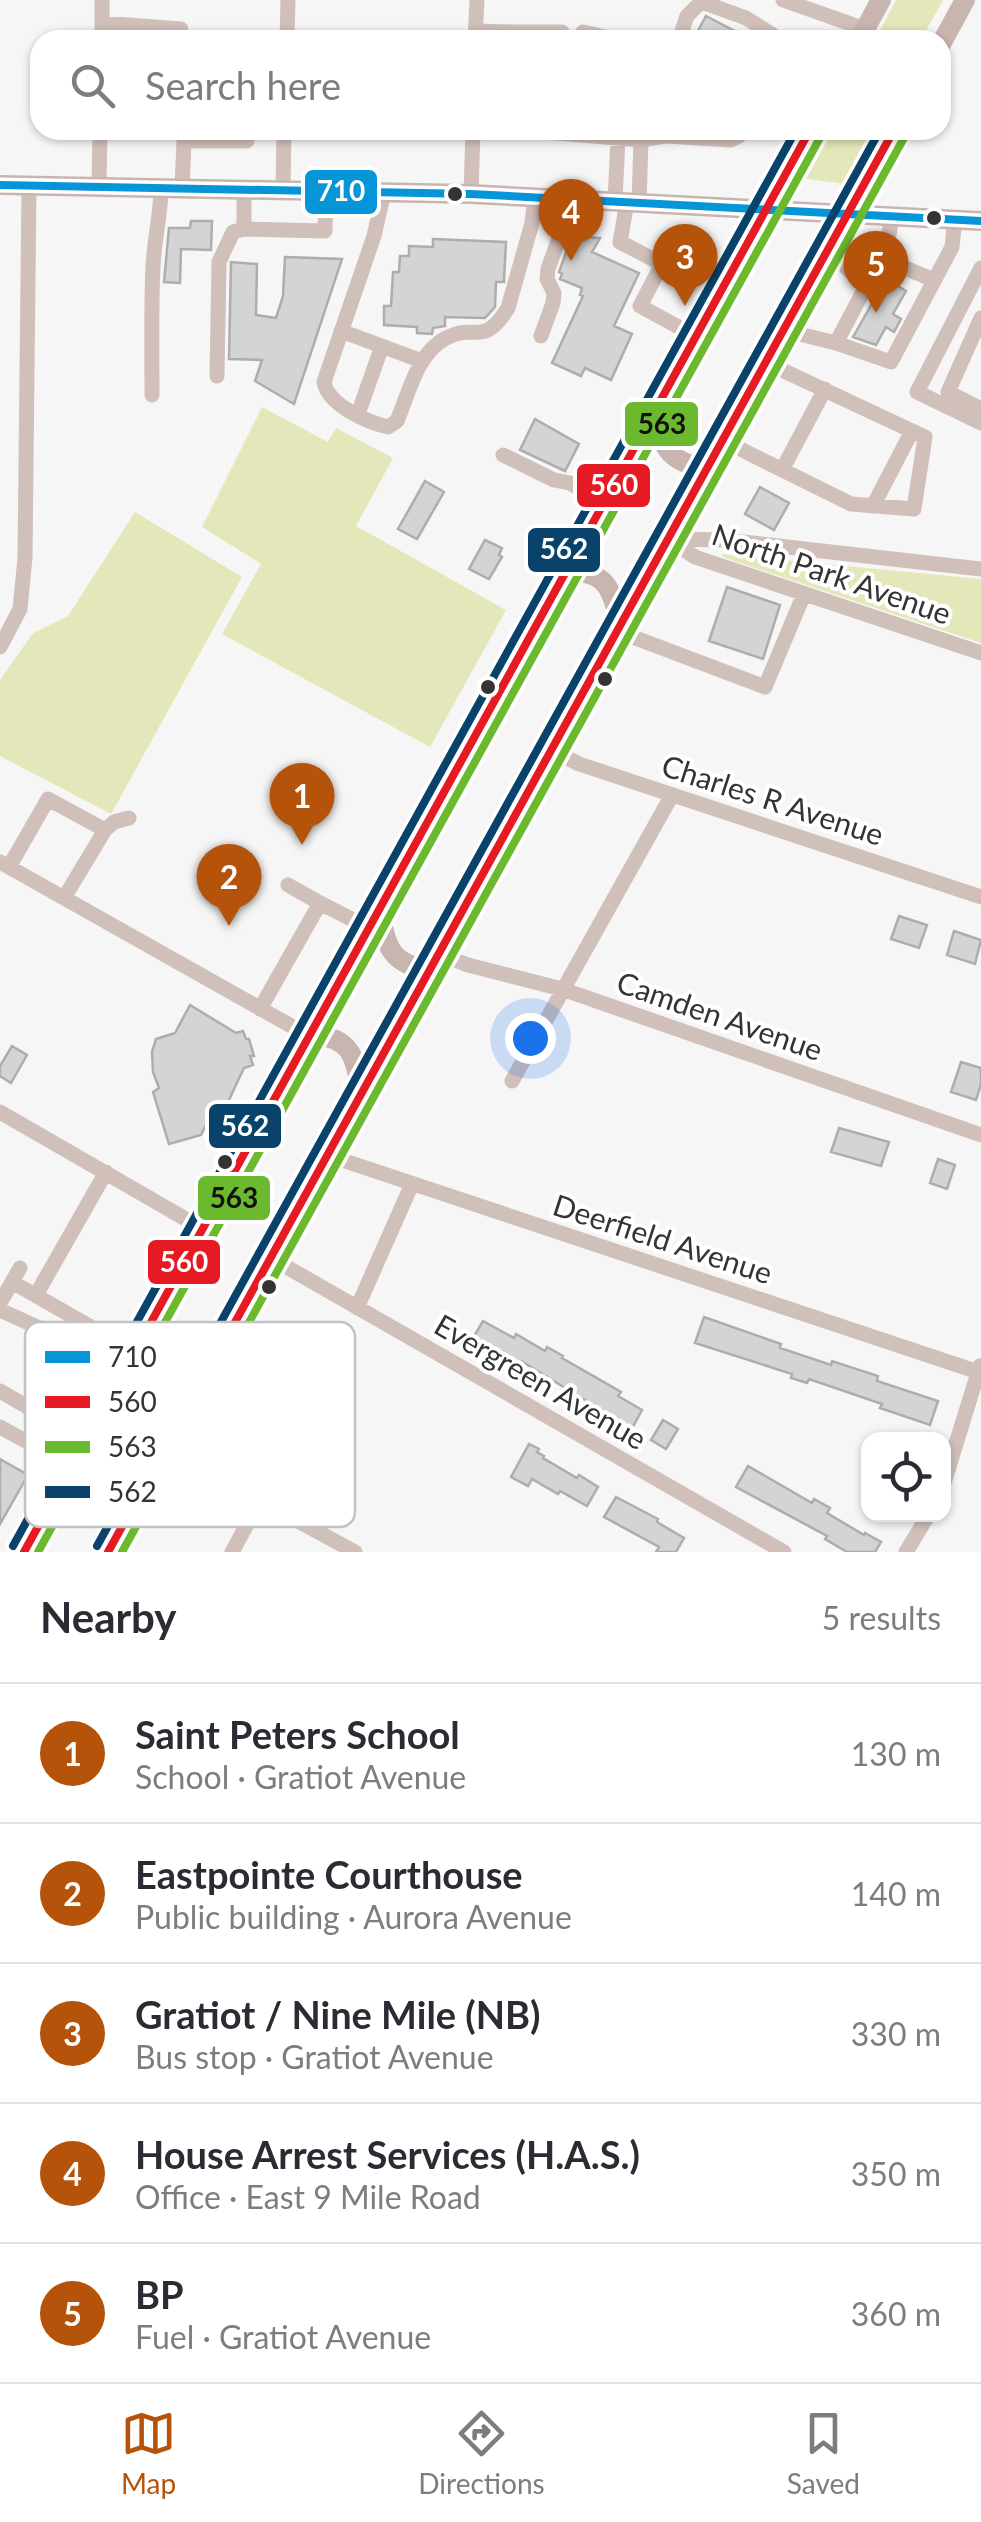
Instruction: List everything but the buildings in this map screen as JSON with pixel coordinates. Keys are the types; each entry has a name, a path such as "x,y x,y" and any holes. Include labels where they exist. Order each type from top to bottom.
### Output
{"main road":[{"path":"864,30 882,0"},
{"path":"949,30 965,0"},
{"path":"152,1322 804,140"},
{"path":"236,1322 888,140"},
{"path":"0,185 471,194 981,222"},
{"path":"656,406 659,431 669,453 686,465 707,468"},
{"path":"566,571 599,577 609,592 619,627"},
{"path":"380,908 386,939 395,956 410,966 435,961"},
{"path":"308,1036 328,1036 344,1045 358,1071 361,1093"},
{"path":"24,1552 38,1527"},
{"path":"108,1552 122,1527"}],"street":[{"path":"102,0 102,30"},
{"path":"287,30 288,0"},
{"path":"476,0 476,30"},
{"path":"783,0 853,30"},
{"path":"682,30 687,16 702,1 765,30"},
{"path":"155,30 181,30"},
{"path":"99,186 100,140"},
{"path":"152,395 156,235 184,141 247,140"},
{"path":"283,189 284,140"},
{"path":"471,194 473,140"},
{"path":"627,140 627,202"},
{"path":"627,140 627,202 620,242 662,264 640,306 695,336"},
{"path":"0,647 20,608 26,558 29,185"},
{"path":"244,188 244,229"},
{"path":"217,376 219,262 232,232 325,231 326,190"},
{"path":"384,192 374,236 324,382 324,389 337,404 383,427 397,421 428,352 456,334 493,329 508,308 532,223 535,198"},
{"path":"541,336 553,303 548,269 563,227 567,199"},
{"path":"836,343 888,242 892,215"},
{"path":"783,330 891,362 952,247 955,219"},
{"path":"827,249 868,282"},
{"path":"881,258 934,280"},
{"path":"981,268 916,392 981,423"},
{"path":"962,304 981,316 948,392 981,409"},
{"path":"342,332 422,361"},
{"path":"358,414 382,346"},
{"path":"723,439 851,504 914,509 925,437 765,362"},
{"path":"782,470 825,389"},
{"path":"873,506 912,431"},
{"path":"502,455 554,480 570,483 603,502"},
{"path":"668,539 716,539 981,568"},
{"name":"North Park Avenue","path":"668,539 696,557 981,653"},
{"path":"619,627 765,687 804,594"},
{"name":"Charles R Avenue","path":"550,750 578,764 981,897"},
{"path":"512,1081 672,795"},
{"path":"105,830 48,799 4,865 308,1036"},
{"path":"64,898 105,830 114,822 129,818"},
{"path":"288,885 369,928"},
{"path":"260,1009 320,903"},
{"name":"Camden Avenue","path":"435,961 468,965 562,990 981,1135"},
{"path":"0,1112 203,1229"},
{"name":"Deerfield Avenue","path":"328,1155 980,1369"},
{"path":"36,1295 106,1172"},
{"path":"357,1308 412,1184"},
{"name":"Evergreen Avenue","path":"271,1258 784,1552"},
{"path":"29,1322 0,1306 16,1275 36,1295 85,1322"},
{"path":"951,1461 980,1369"},
{"path":"0,1391 25,1406"},
{"path":"0,1427 25,1441"},
{"path":"906,1552 924,1522"},
{"path":"232,1552 246,1527"},
{"path":"308,1527 355,1552"}],"green space":[{"path":"896,0 943,0 926,30 880,30"},
{"path":"820,140 867,140 847,184 799,178"},
{"path":"262,407 328,442 336,428 393,458 356,526 506,610 430,747 222,634 261,564 202,527"},
{"path":"135,512 242,577 111,814 0,756 0,680 33,633 68,616"},
{"path":"721,554 981,579 981,643 725,558"}],"transit line":[{"name":"562","path":"137,1322 790,140"},
{"name":"560","path":"151,1322 804,140"},
{"name":"563","path":"165,1322 819,140"},
{"name":"562","path":"221,1322 874,140"},
{"name":"560","path":"235,1322 888,140"},
{"name":"563","path":"249,1322 903,140"},
{"name":"710","path":"0,185 471,194 981,221"},
{"name":"562","path":"13,1546 25,1524"},
{"name":"560","path":"24,1552 38,1527"},
{"name":"563","path":"38,1552 52,1527"},
{"name":"562","path":"97,1546 108,1527"},
{"name":"560","path":"108,1552 122,1527"},
{"name":"563","path":"122,1552 136,1527"}],"place":[{"name":"House Arrest Services (H.A.S.)","path":"571,261"},
{"name":"Gratiot / Nine Mile (NB)","path":"685,306"},
{"name":"BP","path":"876,313"},
{"name":"Saint Peters School","path":"302,845"},
{"name":"Eastpointe Courthouse","path":"229,926"}]}
